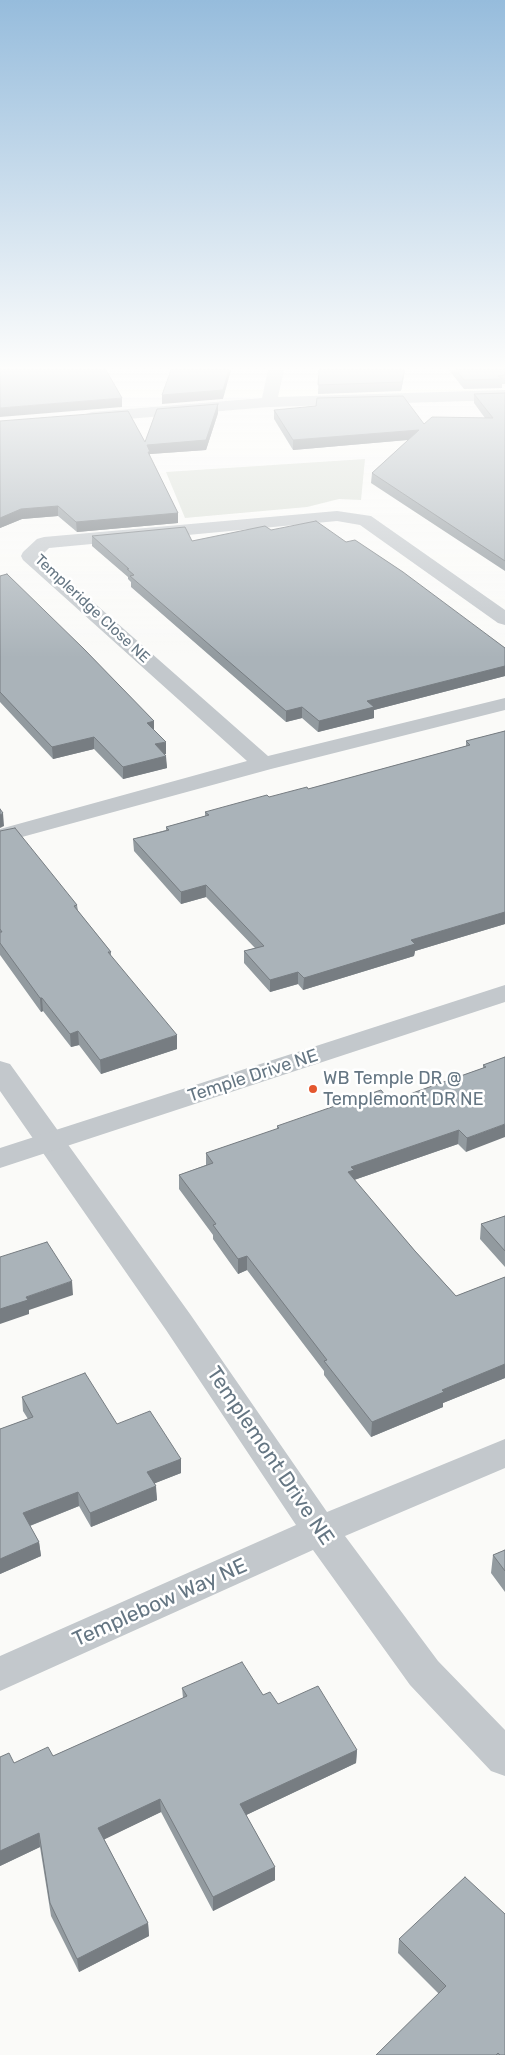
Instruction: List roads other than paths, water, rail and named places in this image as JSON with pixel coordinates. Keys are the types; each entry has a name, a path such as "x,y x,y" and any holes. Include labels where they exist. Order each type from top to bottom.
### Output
{"street":[{"name":"Templeridge Close NE","path":"263,764 30,556 44,544 337,516 365,520 505,619"},
{"path":"0,836 263,764 505,704"},
{"name":"Temple Drive NE","path":"0,1158 505,993"},
{"name":"Templemont Drive NE","path":"0,1070 178,1322 320,1531 424,1672 505,1758"},
{"name":"Templebow Way NE","path":"0,1674 320,1531 505,1453"}],"place":[{"name":"WB Temple DR @ Templemont DR NE","path":"313,1089"}]}
